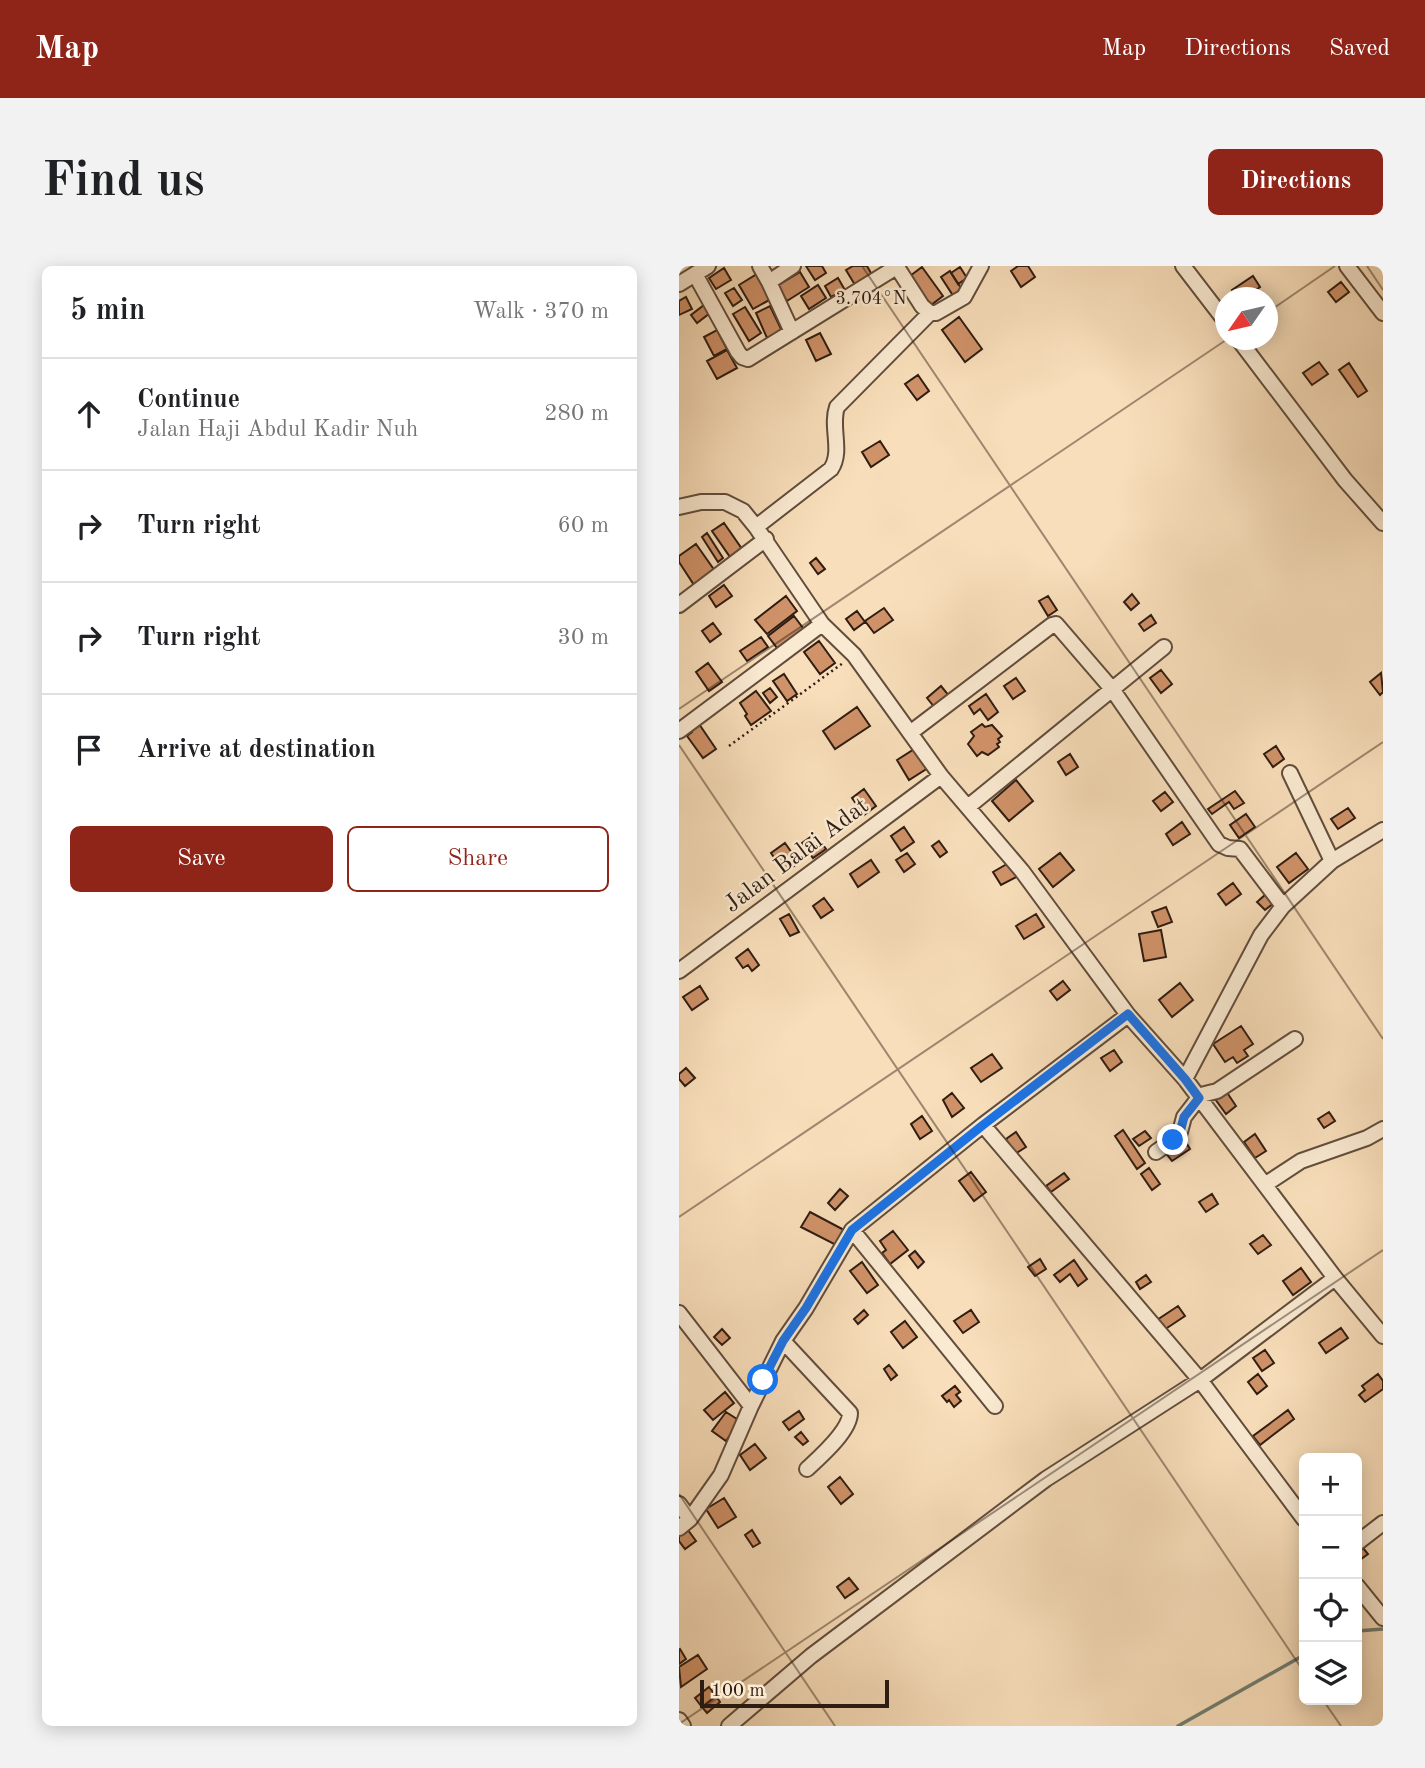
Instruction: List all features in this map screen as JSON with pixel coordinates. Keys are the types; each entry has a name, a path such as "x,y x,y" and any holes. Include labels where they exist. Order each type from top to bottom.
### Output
{"street":[{"path":"760,266 792,332"},
{"path":"769,282 793,266"},
{"path":"679,284 701,270 742,357 748,359 898,266 922,306 930,313 936,313 964,297 981,266"},
{"path":"1183,266 1215,308"},
{"path":"1347,266 1383,313"},
{"path":"756,527 831,470 837,461 837,407 930,313"},
{"path":"1247,350 1345,480 1383,523"},
{"path":"679,507 701,502 725,502 743,511 766,539 822,624 854,655 941,776 1022,871 1128,1014 1185,1079 1335,1278 1383,1336"},
{"path":"679,605 766,539"},
{"path":"679,731 822,624"},
{"path":"910,733 1052,625 1060,626 1112,689 1219,844 1228,849 1240,849 1283,906"},
{"path":"969,806 1164,647"},
{"path":"1290,773 1332,861"},
{"name":"Jalan Balai Adat","path":"679,971 941,776"},
{"path":"1185,1079 1261,934 1283,906 1332,861 1383,830"},
{"path":"685,1524 721,1475 783,1341 806,1308 852,1230 1128,1014"},
{"path":"1156,1152 1180,1132 1184,1117 1199,1098 1217,1091 1294,1039"},
{"path":"983,1125 1200,1380 1302,1516"},
{"path":"1266,1184 1301,1161 1367,1138 1383,1129"},
{"path":"852,1230 995,1406"},
{"path":"729,1726 811,1656 1047,1479 1200,1380 1335,1278"},
{"path":"679,1313 751,1406"},
{"path":"783,1341 850,1413 850,1420 826,1453 807,1469"},
{"path":"679,1504 685,1524"},
{"path":"1362,1539 1383,1523"},
{"path":"1362,1592 1383,1617"},
{"path":"679,1720 683,1726"}],"path":[{"path":"729,746 854,655"}],"building":[{"path":"806,266 822,266 826,273 815,280"},
{"path":"853,266 867,266 872,275 855,285 846,270"},
{"path":"1018,266 1028,266 1035,277 1021,287 1011,271"},
{"path":"922,267 943,296 927,308 906,279"},
{"path":"960,267 967,278 958,284 951,273"},
{"path":"724,268 731,280 716,289 709,278"},
{"path":"950,271 963,291 954,297 941,277"},
{"path":"800,272 809,287 787,301 777,286"},
{"path":"757,274 771,299 753,309 739,285"},
{"path":"1253,276 1260,287 1236,287"},
{"path":"838,278 845,290 831,297 825,286"},
{"path":"1341,282 1349,292 1336,302 1328,292"},
{"path":"818,285 826,298 809,309 801,296"},
{"path":"734,288 742,300 733,306 725,293"},
{"path":"686,297 692,309 679,315 679,301"},
{"path":"704,305 710,313 697,323 691,315"},
{"path":"770,306 782,331 767,338 756,313"},
{"path":"745,307 761,333 749,341 733,314"},
{"path":"959,317 982,349 965,362 942,330"},
{"path":"717,330 727,349 714,356 704,337"},
{"path":"820,333 831,354 816,361 806,340"},
{"path":"727,350 737,368 717,379 707,361"},
{"path":"1319,362 1328,374 1312,385 1303,373"},
{"path":"1349,363 1367,391 1358,397 1339,370"},
{"path":"918,375 929,391 917,400 905,384"},
{"path":"880,441 889,455 871,467 862,452"},
{"path":"724,523 742,549 730,557 712,531"},
{"path":"707,533 723,558 718,562 702,537"},
{"path":"696,544 715,571 694,585 679,562 679,556"},
{"path":"816,558 825,569 818,574 810,563"},
{"path":"724,585 732,596 716,607 709,596"},
{"path":"1132,594 1139,603 1131,610 1124,602"},
{"path":"786,596 797,611 767,634 755,620"},
{"path":"1048,596 1057,610 1048,616 1039,601"},
{"path":"884,608 893,620 874,633 865,621"},
{"path":"857,611 865,622 854,630 846,619"},
{"path":"1151,615 1156,623 1144,631 1139,624"},
{"path":"794,616 806,632 780,652 768,636"},
{"path":"713,623 721,634 710,642 702,631"},
{"path":"761,637 768,647 747,661 740,651"},
{"path":"819,641 835,663 820,674 804,652"},
{"path":"708,663 722,682 709,691 696,672"},
{"path":"1161,670 1172,684 1161,693 1150,678"},
{"path":"1381,673 1383,692 1380,695 1370,682"},
{"path":"784,674 797,694 787,701 773,681"},
{"path":"1016,678 1025,691 1013,699 1004,686"},
{"path":"941,686 950,697 935,708 927,698"},
{"path":"770,688 777,697 770,703 763,693"},
{"path":"756,691 771,711 751,725 740,703"},
{"path":"986,694 998,712 988,720 980,709 974,714 969,706"},
{"path":"857,707 870,726 835,749 823,731"},
{"path":"697,721 716,749 703,758 687,736 692,732 688,726"},
{"path":"982,724 985,727 992,725 1002,736 998,739 999,747 988,755 982,752 977,756 968,744 974,736 971,732"},
{"path":"1276,746 1284,759 1273,767 1264,754"},
{"path":"916,748 928,768 909,780 897,760"},
{"path":"1070,754 1078,767 1066,775 1058,762"},
{"path":"1016,780 1033,801 1009,821 992,801"},
{"path":"864,789 876,806 864,815 852,798"},
{"path":"1235,791 1244,803 1234,809 1229,802 1212,814 1208,809"},
{"path":"1165,792 1173,802 1161,811 1153,801"},
{"path":"1348,808 1355,818 1338,829 1331,819"},
{"path":"1246,814 1255,827 1239,838 1230,825"},
{"path":"1182,822 1190,834 1173,845 1166,834"},
{"path":"904,827 914,842 901,851 891,836"},
{"path":"815,834 826,849 813,858 802,843"},
{"path":"939,841 947,852 940,857 932,846"},
{"path":"785,843 799,863 784,872 771,853"},
{"path":"907,853 915,864 904,872 896,860"},
{"path":"1060,853 1074,870 1053,887 1039,869"},
{"path":"1296,853 1308,869 1289,883 1277,867"},
{"path":"871,860 879,872 858,887 850,874"},
{"path":"1012,861 1020,875 1001,885 993,872"},
{"path":"1233,883 1241,894 1226,905 1218,894"},
{"path":"1266,894 1274,903 1265,910 1257,902"},
{"path":"824,898 833,910 821,918 813,906"},
{"path":"1166,907 1172,922 1158,927 1152,912"},
{"path":"789,914 799,932 790,936 780,919"},
{"path":"1036,914 1044,927 1024,939 1016,926"},
{"path":"1161,930 1166,957 1144,961 1139,934"},
{"path":"748,949 759,965 752,971 748,965 743,968 736,958"},
{"path":"1063,981 1070,990 1057,1000 1050,991"},
{"path":"1180,983 1193,1000 1172,1017 1159,1000"},
{"path":"700,986 708,999 692,1010 683,997"},
{"path":"1241,1026 1253,1044 1244,1050 1248,1056 1237,1063 1233,1057 1225,1062 1213,1044"},
{"path":"1114,1050 1122,1062 1110,1071 1101,1058"},
{"path":"992,1054 1002,1068 981,1082 971,1068"},
{"path":"686,1068 695,1078 685,1086 679,1079 679,1074"},
{"path":"1226,1091 1236,1106 1226,1114 1215,1099"},
{"path":"952,1093 964,1108 952,1117 943,1100"},
{"path":"1329,1112 1335,1121 1324,1128 1318,1119"},
{"path":"922,1116 932,1131 920,1139 911,1124"},
{"path":"1123,1130 1145,1163 1137,1169 1115,1136"},
{"path":"1145,1131 1151,1138 1139,1146 1133,1139"},
{"path":"1016,1132 1026,1147 1015,1154 1006,1139"},
{"path":"1255,1134 1266,1151 1255,1158 1244,1142"},
{"path":"1184,1139 1190,1149 1172,1161 1165,1152"},
{"path":"1149,1168 1160,1184 1152,1190 1141,1174"},
{"path":"971,1172 986,1192 974,1201 959,1181"},
{"path":"1064,1173 1069,1179 1051,1192 1046,1186"},
{"path":"840,1189 848,1196 835,1210 828,1203"},
{"path":"1212,1194 1218,1204 1206,1212 1199,1202"},
{"path":"810,1212 844,1230 836,1245 801,1227"},
{"path":"893,1231 908,1250 890,1264 882,1253 886,1250 880,1241"},
{"path":"1263,1235 1271,1245 1258,1254 1250,1244"},
{"path":"915,1251 924,1262 918,1268 909,1256"},
{"path":"1040,1259 1046,1269 1035,1276 1028,1267"},
{"path":"1074,1260 1087,1279 1078,1286 1070,1274 1060,1282 1054,1275"},
{"path":"862,1262 878,1285 867,1293 850,1271"},
{"path":"1301,1268 1311,1282 1293,1295 1283,1281"},
{"path":"1146,1275 1151,1282 1140,1289 1136,1282"},
{"path":"1178,1306 1185,1316 1164,1330 1157,1320"},
{"path":"864,1310 868,1315 858,1324 854,1319"},
{"path":"971,1310 979,1322 963,1333 954,1321"},
{"path":"905,1321 917,1337 903,1348 891,1332"},
{"path":"1341,1328 1348,1338 1326,1353 1319,1343"},
{"path":"722,1329 730,1338 722,1345 714,1337"},
{"path":"1265,1350 1274,1363 1262,1371 1253,1358"},
{"path":"889,1365 897,1375 891,1380 884,1369"},
{"path":"1258,1374 1267,1386 1257,1394 1248,1382"},
{"path":"1378,1374 1383,1381 1383,1389 1365,1402 1359,1395 1365,1390 1362,1386"},
{"path":"955,1386 960,1392 956,1395 961,1401 954,1407 942,1396"},
{"path":"725,1392 734,1403 713,1420 704,1410"},
{"path":"1288,1410 1294,1419 1260,1445 1253,1436"},
{"path":"799,1411 804,1419 789,1430 783,1422"},
{"path":"726,1412 740,1421 726,1441 712,1431"},
{"path":"801,1432 808,1441 803,1445 795,1437"},
{"path":"755,1444 766,1458 750,1470 740,1455"},
{"path":"840,1477 853,1494 841,1504 828,1487"},
{"path":"724,1498 736,1517 718,1528 706,1509"},
{"path":"685,1526 696,1541 685,1549 679,1541 679,1531"},
{"path":"752,1530 760,1543 753,1547 745,1535"},
{"path":"1362,1547 1368,1554 1362,1558"},
{"path":"849,1578 858,1589 845,1598 837,1587"},
{"path":"679,1650 686,1659 679,1664"},
{"path":"698,1655 707,1669 681,1687 679,1667"},
{"path":"709,1687 716,1696 702,1707 695,1698"},
{"path":"716,1696 720,1702 707,1713 702,1707"}],"waterway":[{"path":"1362,1631 1383,1629"},
{"path":"1178,1726 1299,1658"}],"route":[{"path":"763,1380 783,1341 806,1308 852,1230 1128,1014 1199,1098 1184,1117 1180,1132 1173,1140"}]}
